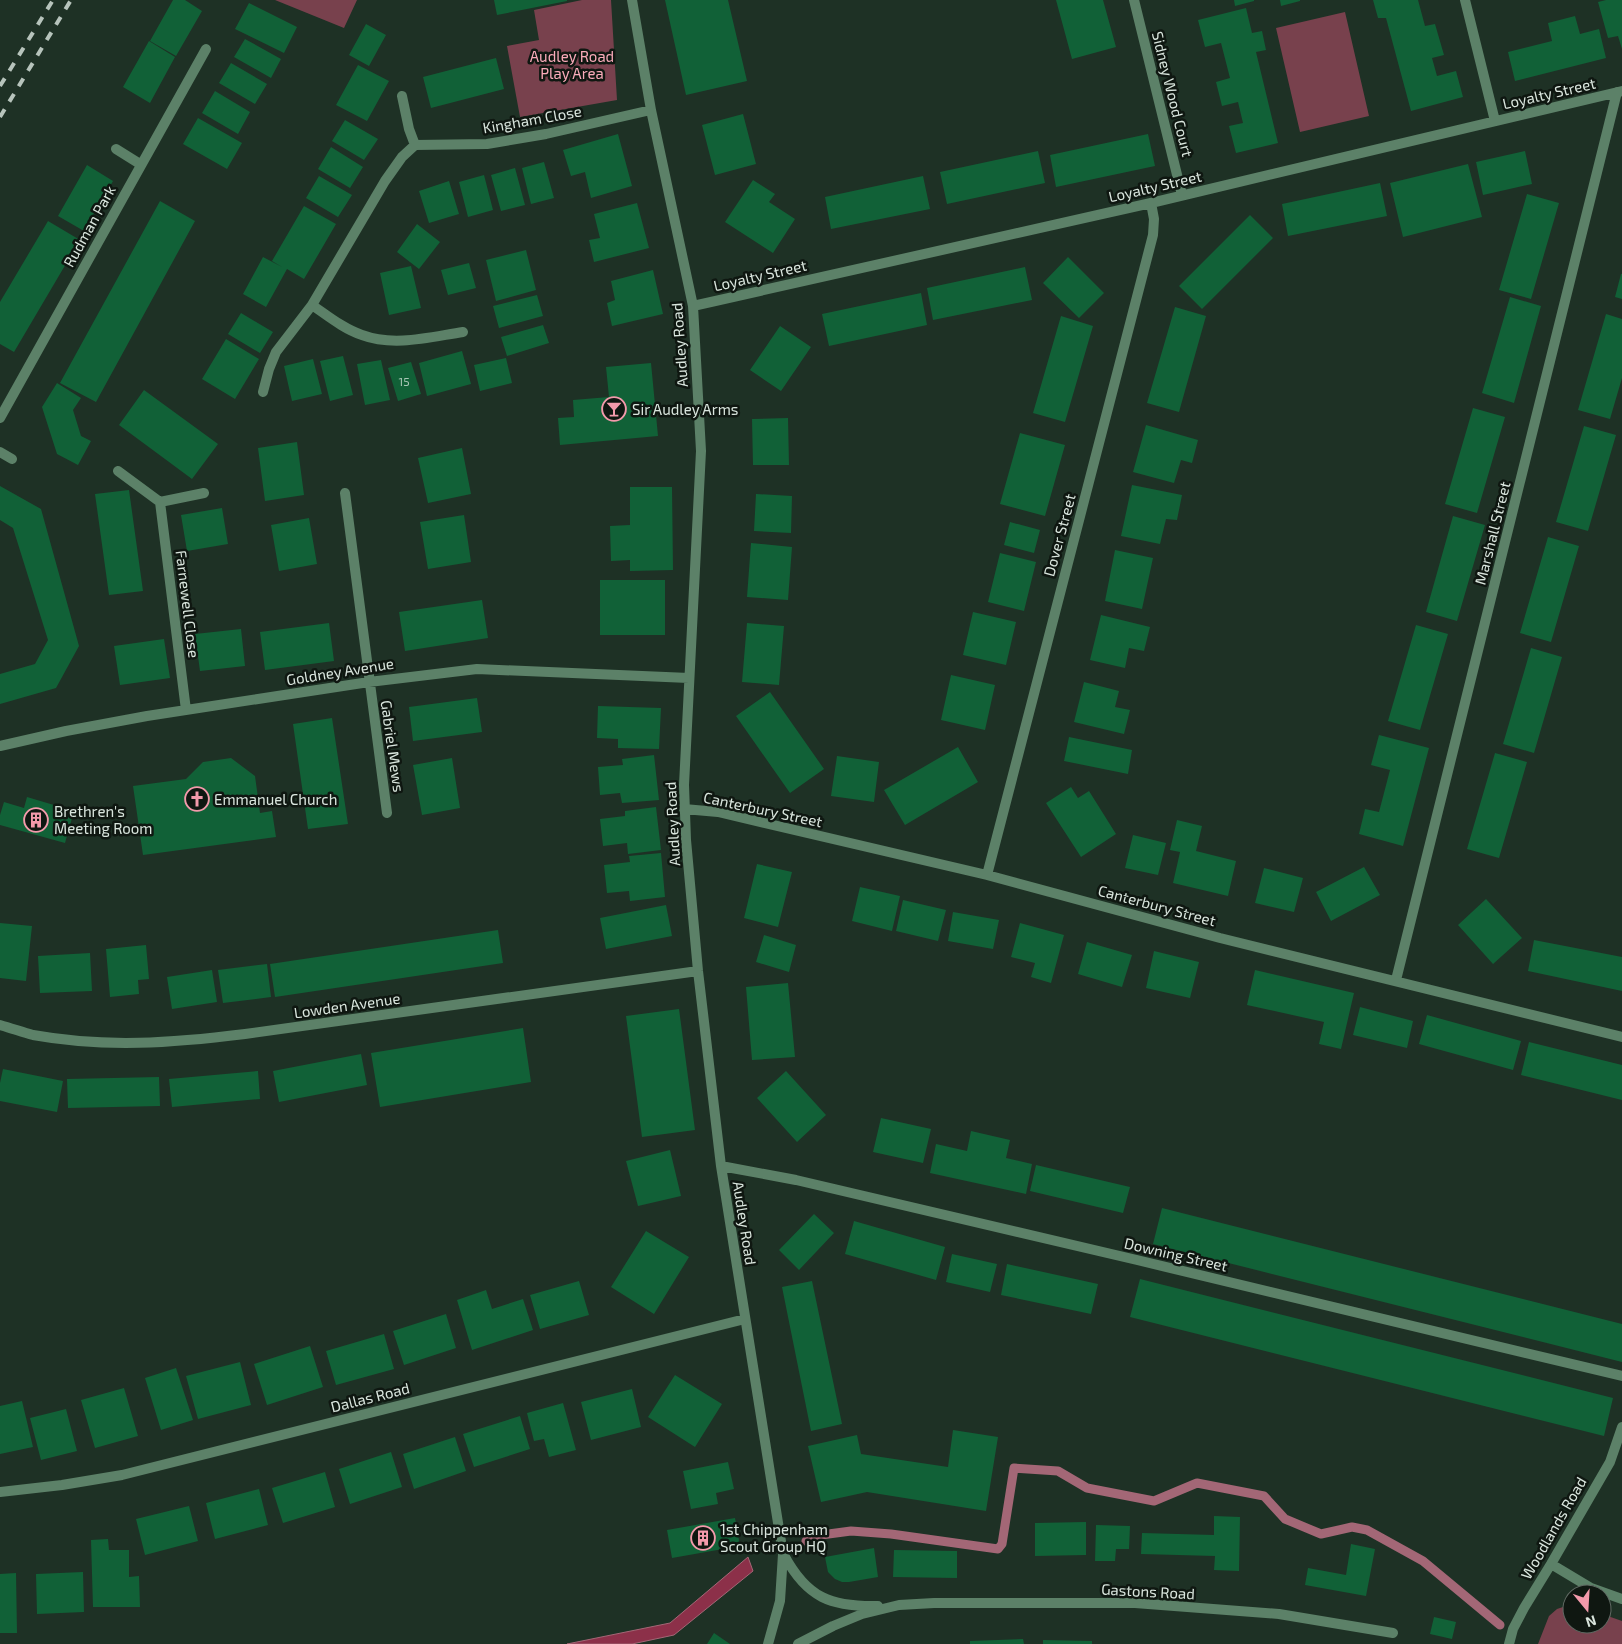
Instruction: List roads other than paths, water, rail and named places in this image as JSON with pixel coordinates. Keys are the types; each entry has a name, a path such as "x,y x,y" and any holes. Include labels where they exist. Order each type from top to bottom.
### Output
{"street":[{"name":"Audley Road","path":"632,0 651,110 693,306 701,450 684,809 698,971 721,1166 783,1554 780,1601 768,1644"},
{"name":"Sidney Wood Court","path":"1134,0 1182,195"},
{"path":"1465,0 1494,121"},
{"name":"Rudman Park","path":"0,418 140,164 206,49"},
{"name":"Loyalty Street","path":"693,306 1151,203 1620,91"},
{"name":"Marshall Street","path":"1396,980 1620,91"},
{"path":"263,392 268,369 276,352 312,305 385,181 402,157 415,145 409,129 402,96"},
{"name":"Kingham Close","path":"415,145 487,144 546,134 651,110"},
{"path":"116,149 140,164"},
{"name":"Dover Street","path":"986,875 1153,235 1154,219 1151,203"},
{"path":"312,305 339,324 361,335 380,340 400,340 463,332"},
{"path":"0,452 12,459"},
{"path":"118,471 160,502 204,494"},
{"name":"Gabriel Mews","path":"344,492 387,814"},
{"name":"Farnewell Close","path":"160,502 186,710"},
{"name":"Goldney Avenue","path":"0,746 19,740 95,725 186,710 369,682 477,668 689,678"},
{"name":"Canterbury Street","path":"684,809 718,812 986,875 1220,938 1622,1037"},
{"name":"Lowden Avenue","path":"0,1025 31,1034 82,1042 129,1044 182,1042 698,971"},
{"name":"Downing Street","path":"721,1166 796,1180 1622,1376"},
{"name":"Dallas Road","path":"0,1492 62,1485 122,1475 745,1319"},
{"name":"Woodlands Road","path":"1509,1644 1513,1629 1524,1608 1610,1462 1622,1427"},
{"name":"Gastons Road","path":"783,1554 791,1569 818,1596 827,1600 866,1606 934,1603 1135,1603 1279,1614 1393,1633"},
{"path":"1551,1564 1591,1588 1622,1599"},
{"name":"Gastons Road","path":"798,1644 862,1614 899,1605"}],"waterway":[{"path":"806,1541 821,1535 851,1531 891,1534 998,1549 1002,1544 1014,1468 1058,1471 1087,1488 1154,1501 1197,1483 1264,1496 1285,1519 1321,1534 1352,1527 1367,1530 1423,1561 1500,1625"}],"railway":[{"path":"0,86 53,0"},
{"path":"0,117 71,0"}],"place":[{"name":"Sir Audley Arms","path":"614,409"},
{"name":"Emmanuel Church","path":"197,799"},
{"name":"Brethren's Meeting Room","path":"36,820"},
{"name":"1st Chippenham Scout Group HQ","path":"703,1538"}],"park label":[{"name":"Audley Road Play Area","path":"572,64"}]}
